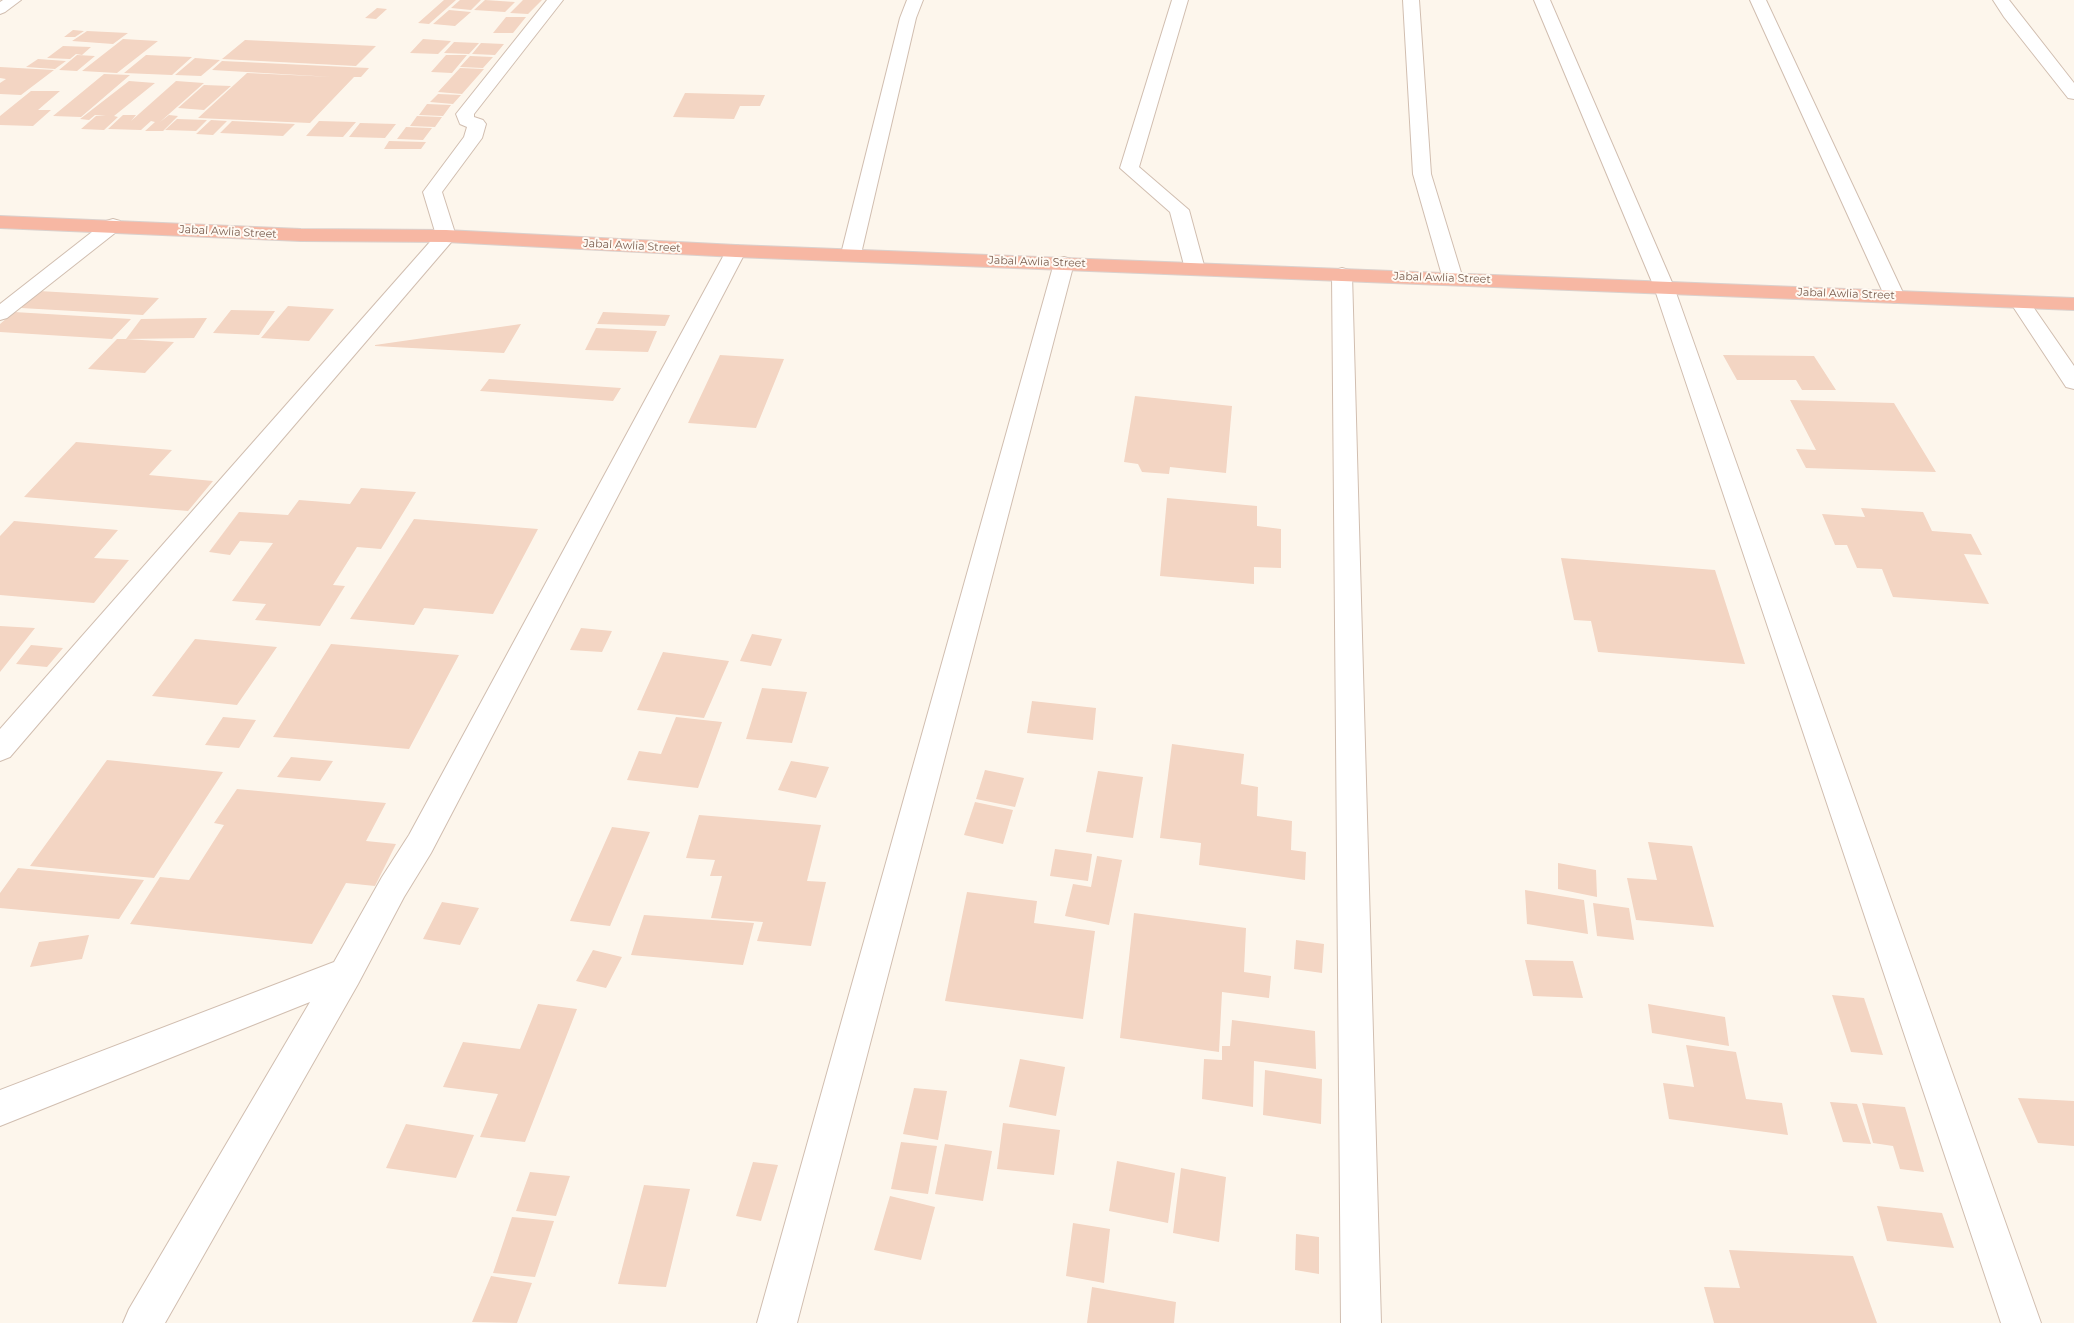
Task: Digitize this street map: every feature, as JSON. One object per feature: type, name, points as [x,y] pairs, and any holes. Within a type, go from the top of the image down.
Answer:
[{"type":"highway","name":"Jabal Awlia Street","points":[[0,222],[113,225],[301,235],[446,236],[736,251],[1664,286],[2074,304]]},
{"type":"street","points":[[0,8],[13,0]]},
{"type":"street","points":[[0,749],[446,236],[432,192],[473,138],[477,124],[466,120],[465,114],[555,0]]},
{"type":"street","points":[[851,254],[908,18],[915,0]]},
{"type":"street","points":[[1180,0],[1129,168],[1179,210],[1195,269]]},
{"type":"street","points":[[1411,0],[1422,174],[1453,279]]},
{"type":"street","points":[[1542,0],[1664,286],[2021,1323]]},
{"type":"street","points":[[1758,0],[1895,297]]},
{"type":"street","points":[[2001,0],[2074,94]]},
{"type":"street","points":[[0,314],[113,225]]},
{"type":"street","points":[[143,1323],[346,973],[393,887],[425,835],[736,251]]},
{"type":"street","points":[[777,1323],[1064,263]]},
{"type":"street","points":[[1342,274],[1361,1323]]},
{"type":"street","points":[[2020,302],[2074,382]]},
{"type":"street","points":[[0,1108],[346,973]]},
{"type":"building","points":[[444,0],[456,0],[429,24],[418,23]]},
{"type":"building","points":[[460,0],[481,0],[471,10],[451,8]]},
{"type":"building","points":[[485,0],[515,2],[505,12],[474,10]]},
{"type":"building","points":[[523,0],[542,0],[528,14],[510,13]]},
{"type":"building","points":[[377,8],[387,9],[376,19],[365,18]]},
{"type":"building","points":[[449,10],[471,12],[455,26],[433,24]]},
{"type":"building","points":[[506,17],[526,17],[513,33],[493,33]]},
{"type":"building","points":[[73,30],[84,31],[75,37],[64,37]]},
{"type":"building","points":[[87,31],[128,33],[113,44],[72,41]]},
{"type":"building","points":[[123,39],[158,41],[117,73],[82,71]]},
{"type":"building","points":[[423,39],[451,41],[438,54],[410,53]]},
{"type":"building","points":[[245,40],[376,46],[356,66],[222,59]]},
{"type":"building","points":[[454,42],[479,43],[469,54],[444,53]]},
{"type":"building","points":[[481,43],[504,44],[495,55],[472,54]]},
{"type":"building","points":[[63,46],[91,47],[82,55],[76,54],[70,59],[47,58]]},
{"type":"building","points":[[77,55],[95,56],[77,71],[59,70]]},
{"type":"building","points":[[146,55],[192,57],[172,75],[124,73]]},
{"type":"building","points":[[446,55],[467,55],[452,73],[431,72]]},
{"type":"building","points":[[470,56],[493,57],[483,68],[460,67]]},
{"type":"building","points":[[195,58],[220,60],[201,76],[175,75]]},
{"type":"building","points":[[38,59],[66,61],[55,69],[26,67]]},
{"type":"building","points":[[222,61],[369,68],[361,77],[354,77],[310,123],[198,118],[247,73],[333,77],[212,70]]},
{"type":"building","points":[[0,67],[54,70],[21,95],[0,94],[0,83],[6,79],[0,78]]},
{"type":"building","points":[[460,68],[484,69],[462,94],[438,92]]},
{"type":"building","points":[[104,74],[130,75],[81,117],[53,116]]},
{"type":"building","points":[[129,81],[155,83],[114,116],[118,117],[104,130],[81,129],[96,116],[106,116],[95,115],[89,120],[80,119]]},
{"type":"building","points":[[176,81],[204,83],[160,122],[169,115],[178,116],[163,131],[145,131],[155,122],[151,121],[141,130],[108,129],[123,115],[136,115],[131,121]]},
{"type":"building","points":[[204,85],[231,86],[204,110],[178,108]]},
{"type":"building","points":[[31,91],[60,91],[38,110],[51,110],[33,126],[0,125],[0,116]]},
{"type":"building","points":[[685,93],[765,95],[760,106],[740,106],[734,119],[673,117]]},
{"type":"building","points":[[438,94],[461,95],[453,104],[430,102]]},
{"type":"building","points":[[427,104],[451,105],[443,116],[419,115]]},
{"type":"building","points":[[417,116],[442,117],[435,127],[410,126]]},
{"type":"building","points":[[177,119],[207,120],[196,131],[165,130]]},
{"type":"building","points":[[211,120],[227,121],[213,135],[196,134]]},
{"type":"building","points":[[232,121],[295,124],[283,136],[220,133]]},
{"type":"building","points":[[319,121],[356,122],[343,137],[306,136]]},
{"type":"building","points":[[360,123],[396,124],[385,138],[349,137]]},
{"type":"building","points":[[406,127],[432,128],[423,140],[397,139]]},
{"type":"building","points":[[389,141],[426,142],[421,149],[384,149]]},
{"type":"building","points":[[39,291],[159,298],[143,315],[21,308]]},
{"type":"building","points":[[288,306],[334,309],[309,341],[261,338]]},
{"type":"building","points":[[231,310],[275,311],[259,335],[213,333]]},
{"type":"building","points":[[14,312],[131,319],[112,339],[0,332],[0,324]]},
{"type":"building","points":[[603,312],[670,315],[665,326],[597,324]]},
{"type":"building","points":[[207,318],[194,338],[126,339],[141,319]]},
{"type":"building","points":[[521,324],[504,353],[375,346],[375,345]]},
{"type":"building","points":[[596,328],[657,331],[648,352],[585,350]]},
{"type":"building","points":[[117,339],[174,342],[145,373],[88,369]]},
{"type":"building","points":[[720,355],[784,359],[756,428],[688,423]]},
{"type":"building","points":[[1723,355],[1814,356],[1836,390],[1802,390],[1796,380],[1737,380]]},
{"type":"building","points":[[489,379],[621,388],[613,401],[480,391]]},
{"type":"building","points":[[1135,396],[1232,406],[1226,473],[1170,467],[1169,474],[1142,472],[1138,464],[1124,462]]},
{"type":"building","points":[[1790,400],[1894,403],[1936,472],[1806,468],[1796,449],[1816,450]]},
{"type":"building","points":[[76,442],[172,450],[149,475],[213,481],[188,511],[24,497]]},
{"type":"building","points":[[361,488],[416,492],[381,549],[357,547],[333,585],[345,586],[320,626],[255,620],[266,604],[232,601],[273,543],[240,541],[230,555],[209,552],[239,512],[288,515],[299,500],[350,504]]},
{"type":"building","points":[[1167,498],[1257,506],[1257,526],[1281,529],[1281,568],[1254,567],[1254,584],[1160,576]]},
{"type":"building","points":[[1861,508],[1923,512],[1932,531],[1971,534],[1982,555],[1964,554],[1989,604],[1893,597],[1882,569],[1857,568],[1847,545],[1835,545],[1822,514],[1865,517]]},
{"type":"building","points":[[414,519],[538,529],[493,614],[424,608],[414,625],[350,619]]},
{"type":"building","points":[[14,521],[118,530],[94,558],[129,560],[94,603],[0,595],[0,536]]},
{"type":"building","points":[[1561,558],[1715,570],[1745,664],[1598,652],[1591,621],[1574,620]]},
{"type":"building","points":[[0,626],[35,628],[0,672]]},
{"type":"building","points":[[581,628],[612,631],[602,652],[570,650]]},
{"type":"building","points":[[752,634],[782,639],[771,666],[740,661]]},
{"type":"building","points":[[195,639],[277,647],[237,705],[152,696]]},
{"type":"building","points":[[331,644],[459,655],[409,749],[273,737]]},
{"type":"building","points":[[31,645],[63,648],[47,667],[16,664]]},
{"type":"building","points":[[663,652],[729,661],[704,718],[637,710]]},
{"type":"building","points":[[762,688],[807,692],[792,743],[746,739]]},
{"type":"building","points":[[1032,701],[1096,708],[1093,740],[1027,733]]},
{"type":"building","points":[[223,717],[256,720],[239,748],[205,745]]},
{"type":"building","points":[[676,717],[722,722],[698,788],[627,780],[639,751],[661,754]]},
{"type":"building","points":[[1172,744],[1244,754],[1241,784],[1258,787],[1257,816],[1292,821],[1291,850],[1306,852],[1305,880],[1199,865],[1201,843],[1160,838]]},
{"type":"building","points":[[291,757],[333,761],[320,781],[277,777]]},
{"type":"building","points":[[107,760],[223,772],[154,878],[30,866]]},
{"type":"building","points":[[791,761],[829,767],[816,798],[778,790]]},
{"type":"building","points":[[985,770],[1024,778],[1015,807],[976,799]]},
{"type":"building","points":[[1098,771],[1143,777],[1133,838],[1086,832]]},
{"type":"building","points":[[237,789],[386,803],[366,841],[396,844],[375,886],[346,883],[312,944],[130,924],[160,877],[189,880],[224,825],[214,823]]},
{"type":"building","points":[[975,802],[1013,810],[1003,844],[964,835]]},
{"type":"building","points":[[699,815],[821,825],[807,881],[826,882],[811,946],[757,941],[763,922],[711,918],[722,876],[710,876],[715,860],[686,858]]},
{"type":"building","points":[[612,827],[650,832],[610,926],[570,921]]},
{"type":"building","points":[[1648,842],[1692,846],[1714,927],[1636,920],[1627,878],[1657,880]]},
{"type":"building","points":[[1055,849],[1092,854],[1088,881],[1050,876]]},
{"type":"building","points":[[1097,856],[1122,860],[1109,925],[1065,916],[1073,884],[1091,887]]},
{"type":"building","points":[[1558,863],[1596,870],[1597,897],[1558,889]]},
{"type":"building","points":[[18,868],[144,880],[119,919],[0,908],[0,893]]},
{"type":"building","points":[[1525,890],[1584,900],[1588,934],[1527,924]]},
{"type":"building","points":[[967,892],[1037,901],[1034,923],[1095,931],[1083,1019],[945,1001]]},
{"type":"building","points":[[442,902],[479,908],[460,945],[423,939]]},
{"type":"building","points":[[1593,903],[1629,908],[1634,940],[1597,936]]},
{"type":"building","points":[[1134,913],[1246,928],[1244,972],[1271,976],[1269,998],[1222,992],[1219,1052],[1120,1038]]},
{"type":"building","points":[[644,915],[754,923],[743,965],[631,955]]},
{"type":"building","points":[[89,935],[82,959],[30,967],[39,942]]},
{"type":"building","points":[[1296,940],[1324,944],[1322,973],[1294,969]]},
{"type":"building","points":[[593,950],[622,957],[606,988],[576,981]]},
{"type":"building","points":[[1525,960],[1573,961],[1583,998],[1533,996]]},
{"type":"building","points":[[1832,995],[1864,998],[1883,1055],[1851,1052]]},
{"type":"building","points":[[538,1004],[577,1009],[525,1142],[480,1137],[498,1094],[443,1087],[463,1042],[520,1049]]},
{"type":"building","points":[[1648,1004],[1725,1017],[1729,1046],[1652,1033]]},
{"type":"building","points":[[1232,1020],[1315,1031],[1316,1069],[1254,1061],[1253,1107],[1202,1099],[1204,1059],[1222,1060],[1222,1046],[1230,1046]]},
{"type":"building","points":[[1686,1045],[1736,1052],[1746,1099],[1782,1103],[1788,1135],[1669,1119],[1663,1083],[1694,1087]]},
{"type":"building","points":[[1020,1059],[1065,1067],[1056,1116],[1009,1107]]},
{"type":"building","points":[[1265,1070],[1322,1079],[1321,1124],[1263,1115]]},
{"type":"building","points":[[914,1088],[947,1091],[938,1140],[903,1134]]},
{"type":"building","points":[[2018,1098],[2074,1101],[2074,1146],[2038,1143]]},
{"type":"building","points":[[1830,1102],[1857,1104],[1871,1144],[1843,1142]]},
{"type":"building","points":[[1862,1103],[1905,1107],[1924,1172],[1900,1169],[1893,1146],[1873,1143]]},
{"type":"building","points":[[1003,1123],[1060,1130],[1054,1175],[997,1169]]},
{"type":"building","points":[[406,1124],[474,1135],[456,1178],[386,1168]]},
{"type":"building","points":[[901,1142],[937,1146],[928,1194],[891,1189]]},
{"type":"building","points":[[945,1144],[992,1151],[983,1201],[935,1194]]},
{"type":"building","points":[[1117,1161],[1175,1173],[1168,1223],[1109,1211]]},
{"type":"building","points":[[753,1162],[778,1165],[761,1221],[736,1216]]},
{"type":"building","points":[[1181,1168],[1226,1177],[1219,1242],[1173,1233]]},
{"type":"building","points":[[530,1172],[570,1176],[556,1216],[516,1211]]},
{"type":"building","points":[[644,1185],[690,1189],[666,1287],[618,1284]]},
{"type":"building","points":[[890,1196],[935,1207],[921,1260],[874,1250]]},
{"type":"building","points":[[1877,1206],[1942,1213],[1954,1248],[1887,1241]]},
{"type":"building","points":[[512,1217],[554,1221],[535,1277],[493,1273]]},
{"type":"building","points":[[1073,1223],[1110,1229],[1104,1283],[1066,1276]]},
{"type":"building","points":[[1296,1234],[1319,1237],[1319,1274],[1295,1270]]},
{"type":"building","points":[[1729,1250],[1853,1256],[1877,1323],[1714,1323],[1704,1287],[1740,1288]]},
{"type":"building","points":[[491,1276],[532,1283],[517,1323],[472,1322]]},
{"type":"building","points":[[1092,1287],[1176,1302],[1174,1323],[1087,1323]]}]
